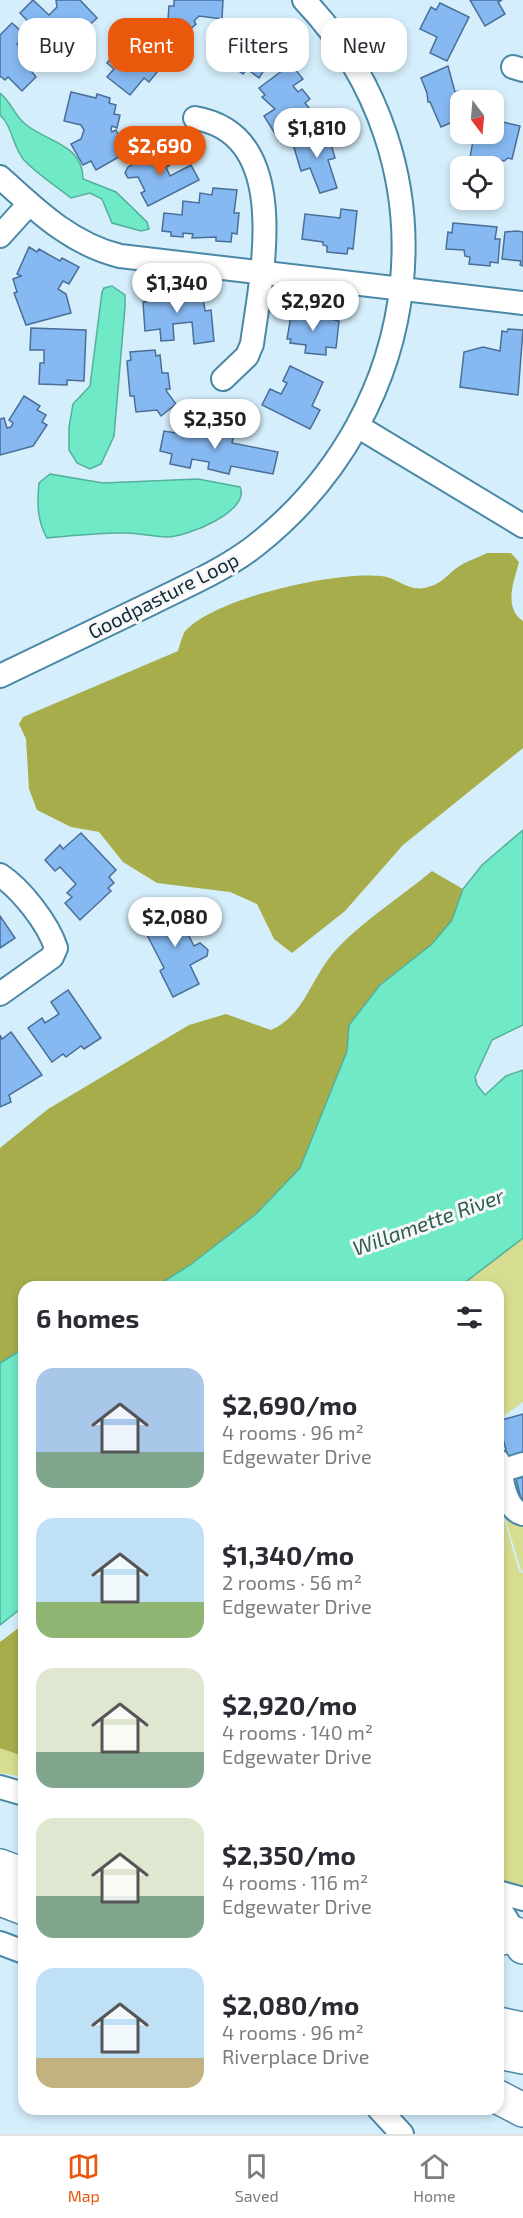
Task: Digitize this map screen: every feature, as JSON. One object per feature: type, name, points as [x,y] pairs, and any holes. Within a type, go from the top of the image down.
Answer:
[{"type":"highway","points":[[0,1866],[18,1873]]},
{"type":"highway","points":[[0,1899],[18,1906]]},
{"type":"highway","points":[[504,2025],[523,2029]]},
{"type":"highway","points":[[504,2053],[523,2057]]},
{"type":"highway","points":[[504,2095],[523,2096]]},
{"type":"highway","points":[[504,2099],[523,2110]]},
{"type":"street","name":"Goodpasture Loop","points":[[0,676],[194,582],[254,547],[314,491],[359,427],[388,360],[402,291],[403,250],[399,199],[381,127],[365,90],[345,54],[303,0]]},
{"type":"street","points":[[195,118],[214,122],[229,131],[245,152],[255,169],[262,190],[266,221],[250,349],[224,379]]},
{"type":"street","points":[[0,177],[60,229],[105,252],[142,261],[523,303]]},
{"type":"street","points":[[0,236],[29,204]]},
{"type":"street","points":[[359,427],[523,526]]},
{"type":"street","points":[[0,875],[14,885],[27,899],[56,948],[52,957],[0,994]]},
{"type":"street","points":[[504,1466],[523,1464]]},
{"type":"street","points":[[504,1484],[509,1502],[516,1511],[523,1514]]},
{"type":"street","points":[[0,1787],[18,1792]]},
{"type":"street","points":[[504,1894],[523,1899]]},
{"type":"street","points":[[504,1917],[515,1938]]},
{"type":"street","points":[[0,1943],[18,1950]]},
{"type":"street","points":[[385,2115],[402,2134]]},
{"type":"shaded area","points":[[487,553],[511,553],[519,562],[512,602],[517,616],[523,621],[523,748],[403,845],[345,911],[292,953],[274,939],[257,904],[230,892],[157,883],[123,862],[99,832],[71,827],[37,810],[29,789],[26,739],[19,724],[23,717],[178,651],[186,630],[202,618],[250,597],[308,582],[361,576],[381,576],[412,588],[424,588],[439,582],[461,565]]},
{"type":"shaded area","points":[[432,871],[463,889],[452,920],[432,945],[405,965],[349,1025],[347,1051],[300,1168],[256,1214],[190,1265],[165,1281],[18,1281],[18,1352],[0,1363],[0,1148],[48,1109],[189,1025],[226,1014],[271,1030],[281,1024],[304,1000],[327,961],[362,925]]},
{"type":"shaded area","points":[[523,1238],[523,1402],[504,1416],[504,1281],[467,1281]]},
{"type":"shaded area","points":[[504,1512],[523,1523],[523,1571]]},
{"type":"shaded area","points":[[504,1519],[519,1571],[523,1573],[523,1890],[510,1887],[504,1882]]},
{"type":"shaded area","points":[[18,1628],[18,1776],[0,1773],[0,1642]]},
{"type":"shaded area","points":[[18,1628],[18,1754],[0,1748],[0,1642]]},
{"type":"water","points":[[0,93],[24,123],[70,150],[77,158],[83,179],[116,192],[147,222],[149,229],[141,231],[112,223],[102,199],[90,193],[71,198],[29,165],[20,155],[8,125],[0,115]]},
{"type":"water","points":[[112,286],[125,295],[114,436],[101,464],[90,469],[77,463],[69,450],[69,427],[73,404],[90,386],[102,292],[104,288]]},
{"type":"water","points":[[50,474],[103,483],[198,479],[240,487],[241,496],[236,505],[215,521],[202,528],[176,536],[116,533],[47,538],[38,511],[38,497],[39,483]]},
{"type":"water","name":"Willamette River","points":[[523,830],[523,1025],[492,1040],[475,1077],[477,1085],[485,1095],[506,1076],[523,1070],[523,1238],[467,1281],[165,1281],[190,1265],[256,1214],[300,1168],[347,1051],[349,1025],[380,985],[432,944],[452,920],[463,889],[482,865]]},
{"type":"water","points":[[18,1352],[18,1611],[0,1625],[0,1363]]},
{"type":"building","points":[[33,0],[49,15],[57,7],[56,0],[80,0],[97,18],[25,18],[20,13]]},
{"type":"building","points":[[174,0],[223,0],[222,18],[199,16],[194,21],[194,18],[168,18],[169,6],[174,6]]},
{"type":"building","points":[[470,0],[502,0],[498,2],[505,14],[485,26]]},
{"type":"building","points":[[440,3],[469,17],[447,61],[430,53],[437,37],[420,29],[431,7],[436,10]]},
{"type":"building","points":[[12,23],[18,28],[18,72],[32,72],[36,77],[22,91],[8,77],[5,80],[0,76],[0,35]]},
{"type":"building","points":[[448,66],[454,90],[450,90],[450,123],[441,127],[428,102],[421,78]]},
{"type":"building","points":[[111,72],[157,72],[149,82],[144,78],[130,95],[107,77]]},
{"type":"building","points":[[251,72],[263,72],[259,78]]},
{"type":"building","points":[[280,72],[297,72],[303,79],[293,86],[298,92],[302,89],[310,99],[305,103],[314,114],[279,140],[264,116],[275,109],[262,97],[265,95],[259,88]]},
{"type":"building","points":[[71,92],[96,98],[97,94],[110,98],[109,103],[116,105],[114,114],[120,115],[117,128],[112,126],[112,132],[116,130],[120,138],[125,135],[133,149],[96,170],[91,161],[83,165],[71,144],[81,139],[84,130],[81,125],[64,121]]},
{"type":"building","points":[[504,122],[520,126],[512,159],[508,158],[504,161],[504,156],[470,156],[472,144],[504,144]]},
{"type":"building","points":[[327,130],[335,158],[328,160],[337,188],[320,193],[310,168],[301,171],[292,141]]},
{"type":"building","points":[[161,149],[170,165],[166,167],[170,176],[191,165],[199,180],[148,206],[141,193],[145,191],[138,177],[128,178],[125,173],[128,167]]},
{"type":"building","points":[[213,188],[237,190],[234,213],[239,213],[237,234],[232,233],[231,242],[216,241],[216,237],[192,238],[193,234],[183,233],[183,237],[171,236],[171,232],[162,231],[164,213],[182,215],[183,201],[199,203],[200,193],[212,195]]},
{"type":"building","points":[[341,209],[357,211],[353,249],[348,248],[347,254],[327,252],[327,246],[323,245],[323,242],[302,239],[305,214],[340,218]]},
{"type":"building","points":[[453,223],[497,227],[495,239],[500,239],[498,263],[490,262],[490,266],[469,264],[470,257],[465,256],[464,250],[446,249],[448,232],[452,233]]},
{"type":"building","points":[[505,232],[523,232],[523,266],[520,265],[521,261],[502,259]]},
{"type":"building","points":[[29,247],[37,252],[39,249],[60,261],[62,258],[79,267],[69,284],[63,281],[58,289],[66,294],[71,313],[26,325],[14,293],[17,292],[13,279],[21,276],[17,274]]},
{"type":"building","points":[[176,288],[177,291],[185,290],[186,295],[195,294],[195,298],[203,297],[205,311],[211,310],[214,341],[194,344],[192,322],[173,324],[174,340],[161,341],[160,329],[145,331],[143,302],[146,302],[145,291]]},
{"type":"building","points":[[292,310],[315,312],[315,315],[339,321],[336,348],[326,347],[326,355],[305,353],[306,345],[290,343],[291,339],[287,339]]},
{"type":"building","points":[[31,328],[86,330],[84,381],[67,380],[67,385],[39,384],[40,363],[44,363],[44,350],[30,350]]},
{"type":"building","points":[[508,329],[523,330],[518,395],[460,387],[464,352],[483,347],[500,351],[502,331],[507,332]]},
{"type":"building","points":[[155,350],[156,356],[160,355],[162,373],[168,373],[170,389],[166,389],[167,392],[176,404],[161,416],[157,410],[136,412],[134,396],[130,396],[127,361],[131,360],[130,352]]},
{"type":"building","points":[[290,366],[323,382],[312,406],[320,410],[310,429],[262,405],[270,389],[281,394],[287,383],[283,381]]},
{"type":"building","points":[[24,396],[40,406],[37,410],[46,415],[42,422],[47,425],[33,446],[0,455],[0,419],[4,418],[7,428],[11,427],[13,423],[9,420]]},
{"type":"building","points":[[178,421],[200,425],[198,434],[201,428],[211,430],[209,437],[214,438],[216,428],[235,432],[232,443],[278,452],[273,474],[231,466],[229,474],[208,469],[209,462],[192,459],[190,468],[170,464],[172,454],[160,451],[164,431],[176,433]]},
{"type":"building","points":[[81,833],[116,870],[109,877],[114,883],[108,888],[111,891],[80,920],[65,903],[72,897],[67,893],[76,884],[60,867],[55,871],[45,860],[60,845],[63,849]]},
{"type":"building","points":[[179,904],[185,905],[189,911],[187,918],[181,920],[194,946],[200,943],[208,950],[207,956],[190,965],[199,984],[173,997],[160,971],[164,968],[142,925],[153,920],[149,913],[162,907],[164,911]]},
{"type":"building","points":[[0,916],[15,938],[0,948]]},
{"type":"building","points":[[68,990],[101,1038],[84,1049],[81,1046],[66,1057],[63,1054],[52,1062],[28,1028],[42,1018],[45,1023],[59,1014],[51,1002]]},
{"type":"building","points":[[11,1032],[42,1075],[9,1095],[11,1102],[0,1107],[0,1035],[2,1039]]},
{"type":"building","points":[[523,1414],[523,1459],[521,1453],[508,1457],[504,1443],[504,1419]]},
{"type":"building","points":[[523,1477],[523,1503],[522,1503],[516,1479]]}]
